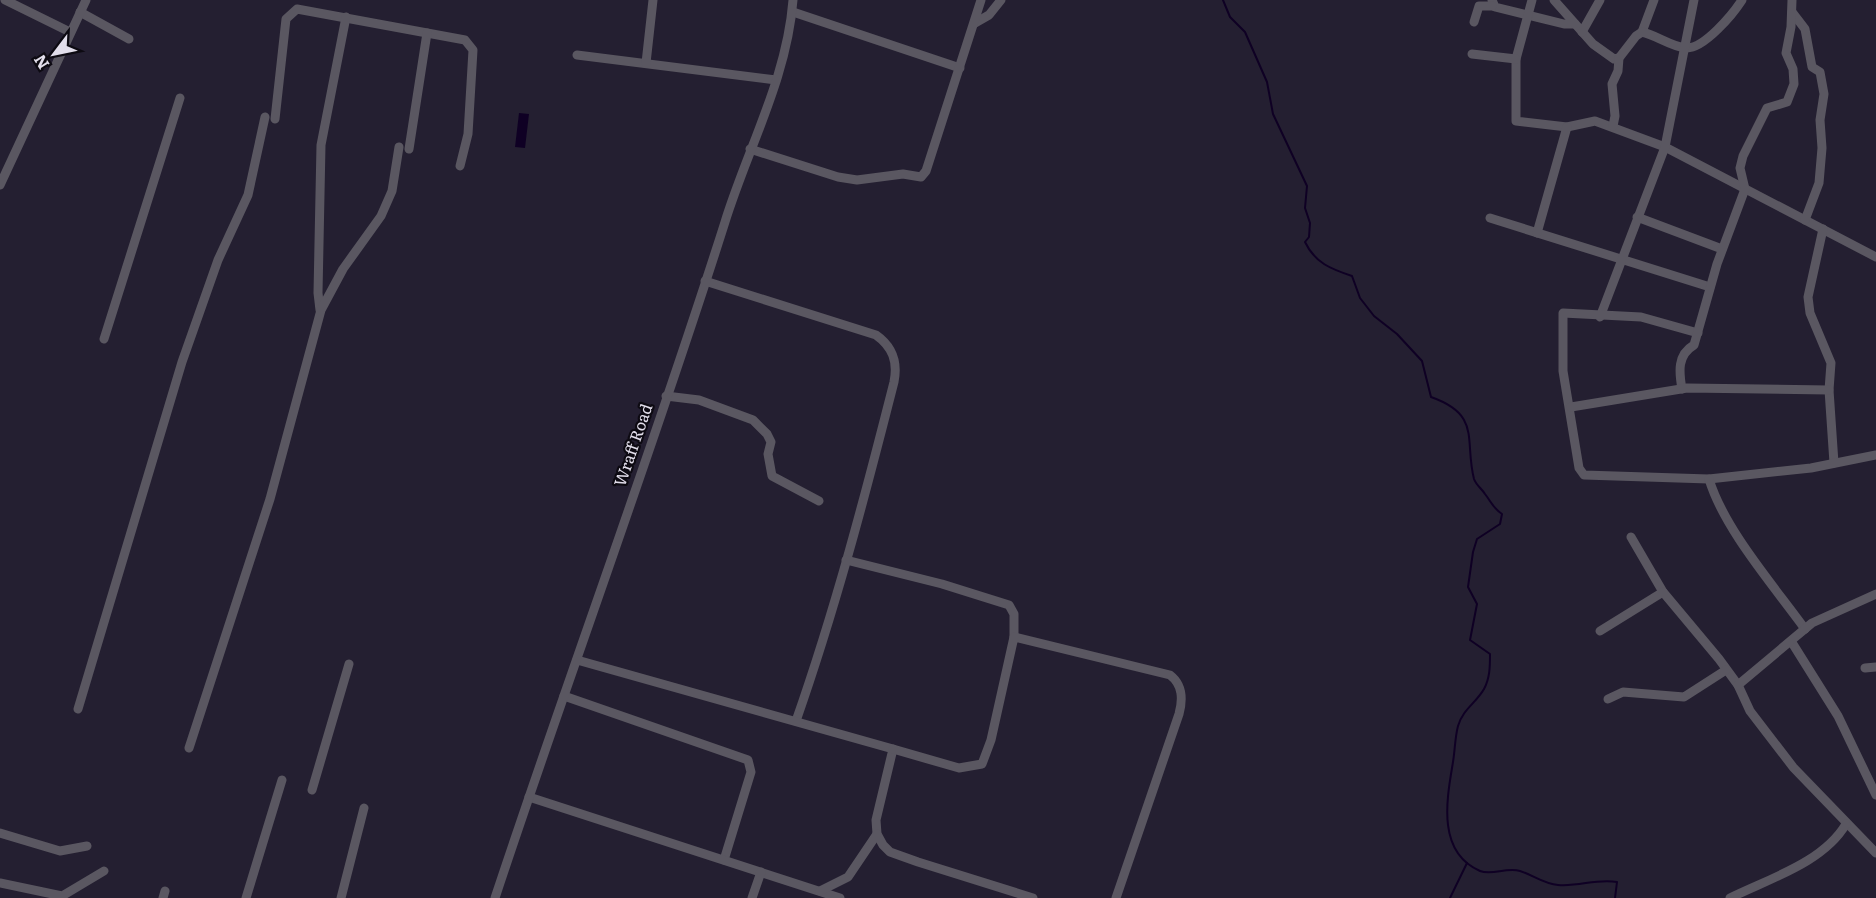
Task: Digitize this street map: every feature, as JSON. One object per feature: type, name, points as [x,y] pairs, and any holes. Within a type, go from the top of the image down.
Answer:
[{"type":"street","points":[[5,0],[70,32]]},
{"type":"street","points":[[0,185],[86,0]]},
{"type":"street","points":[[646,63],[653,0]]},
{"type":"street","name":"Wraff Road","points":[[495,898],[705,280],[789,42],[794,0]]},
{"type":"street","points":[[750,149],[838,177],[857,180],[903,174],[921,177],[926,171],[981,0]]},
{"type":"street","points":[[975,23],[989,15],[1001,0]]},
{"type":"street","points":[[1532,0],[1516,59],[1515,119],[1567,127],[1590,121],[1613,126],[1665,147],[1876,257]]},
{"type":"street","points":[[1554,0],[1603,52],[1614,59],[1619,58]]},
{"type":"street","points":[[1579,28],[1600,0]]},
{"type":"street","points":[[1613,126],[1615,116],[1612,84],[1618,71],[1619,58],[1636,36],[1642,32],[1654,0]]},
{"type":"street","points":[[1600,317],[1665,147],[1694,0]]},
{"type":"street","points":[[1642,32],[1686,48],[1697,46],[1709,38],[1742,0]]},
{"type":"street","points":[[1474,22],[1479,6],[1492,3],[1579,28]]},
{"type":"street","points":[[1682,388],[1681,358],[1686,350],[1694,345],[1722,249],[1745,189],[1740,168],[1743,156],[1767,108],[1787,102],[1794,84],[1793,69],[1786,54],[1791,27],[1791,5]]},
{"type":"street","points":[[1791,5],[1805,29],[1812,68],[1820,72],[1824,94],[1819,183],[1805,219]]},
{"type":"street","points":[[78,709],[182,362],[218,260],[248,195],[270,118],[286,19],[290,13],[297,9],[465,40],[474,50],[468,134],[460,166]]},
{"type":"street","points":[[80,12],[129,39]]},
{"type":"street","points":[[793,12],[960,68]]},
{"type":"street","points":[[320,312],[318,293],[321,145],[346,17]]},
{"type":"street","points":[[409,149],[427,33]]},
{"type":"street","points":[[1472,54],[1516,59]]},
{"type":"street","points":[[577,55],[776,80]]},
{"type":"street","points":[[104,339],[180,98]]},
{"type":"street","points":[[1537,233],[1567,127]]},
{"type":"street","points":[[189,748],[270,499],[320,312],[343,269],[364,243],[381,216],[392,191],[399,147]]},
{"type":"street","points":[[1637,216],[1722,249]]},
{"type":"street","points":[[1490,218],[1710,287]]},
{"type":"street","points":[[1823,229],[1808,297],[1810,314],[1831,363],[1829,390],[1834,464]]},
{"type":"street","points":[[705,280],[805,310],[876,335],[886,341],[892,351],[896,366],[894,382],[846,560],[821,648],[796,720]]},
{"type":"street","points":[[1698,333],[1641,317],[1600,317],[1563,313],[1563,371],[1571,407],[1579,468],[1584,475],[1709,479],[1834,464],[1876,455]]},
{"type":"street","points":[[1571,407],[1682,388],[1829,390]]},
{"type":"street","points":[[666,396],[699,400],[753,420],[767,434],[771,442],[768,454],[772,476],[819,501]]},
{"type":"street","points":[[1709,479],[1718,503],[1731,524],[1805,629]]},
{"type":"street","points":[[1631,537],[1663,592],[1686,617],[1738,685],[1750,711],[1793,767],[1876,853]]},
{"type":"street","points":[[577,660],[796,720],[959,768],[982,764],[991,740],[1008,655],[1014,637],[1014,614],[1009,606],[942,584],[846,560]]},
{"type":"street","points":[[1600,631],[1663,592]]},
{"type":"street","points":[[1738,685],[1805,629],[1842,608],[1876,594]]},
{"type":"street","points":[[1014,637],[1158,672],[1176,680],[1180,688],[1181,706],[1177,725],[1116,898]]},
{"type":"street","points":[[1791,641],[1838,716],[1876,795]]},
{"type":"street","points":[[312,790],[349,664]]},
{"type":"street","points":[[1865,668],[1876,667]]},
{"type":"street","points":[[1608,699],[1623,693],[1690,695],[1726,670]]},
{"type":"street","points":[[564,696],[748,760],[751,772],[724,860]]},
{"type":"street","points":[[893,749],[876,820],[877,834],[885,847],[890,852],[918,862],[1033,898]]},
{"type":"street","points":[[246,898],[282,780]]},
{"type":"street","points":[[529,797],[840,898]]},
{"type":"street","points":[[341,898],[364,808]]},
{"type":"street","points":[[1730,898],[1804,861],[1834,839],[1846,824]]},
{"type":"street","points":[[0,833],[60,851],[87,846]]},
{"type":"street","points":[[820,891],[848,877],[877,834]]},
{"type":"street","points":[[868,848],[885,847]]},
{"type":"street","points":[[0,884],[62,896],[104,871]]},
{"type":"street","points":[[752,898],[761,872]]},
{"type":"shaded area","points":[[519,113],[529,114],[525,148],[515,147]]},
{"type":"waterway","points":[[1223,0],[1230,17],[1245,32],[1267,82],[1273,114],[1307,186],[1305,208],[1310,223],[1309,237],[1305,242],[1324,264],[1352,276],[1360,298],[1374,316],[1397,334],[1422,361],[1431,397],[1447,404],[1458,412],[1464,421],[1468,430],[1474,479],[1502,514],[1500,524],[1477,539],[1468,587],[1477,604],[1470,640],[1490,654],[1490,667],[1484,689],[1463,715],[1457,730],[1447,807],[1451,838],[1456,851],[1466,862],[1480,871],[1489,873],[1515,870],[1558,885],[1617,882],[1615,898]]},
{"type":"waterway","points":[[1450,898],[1467,863]]}]
